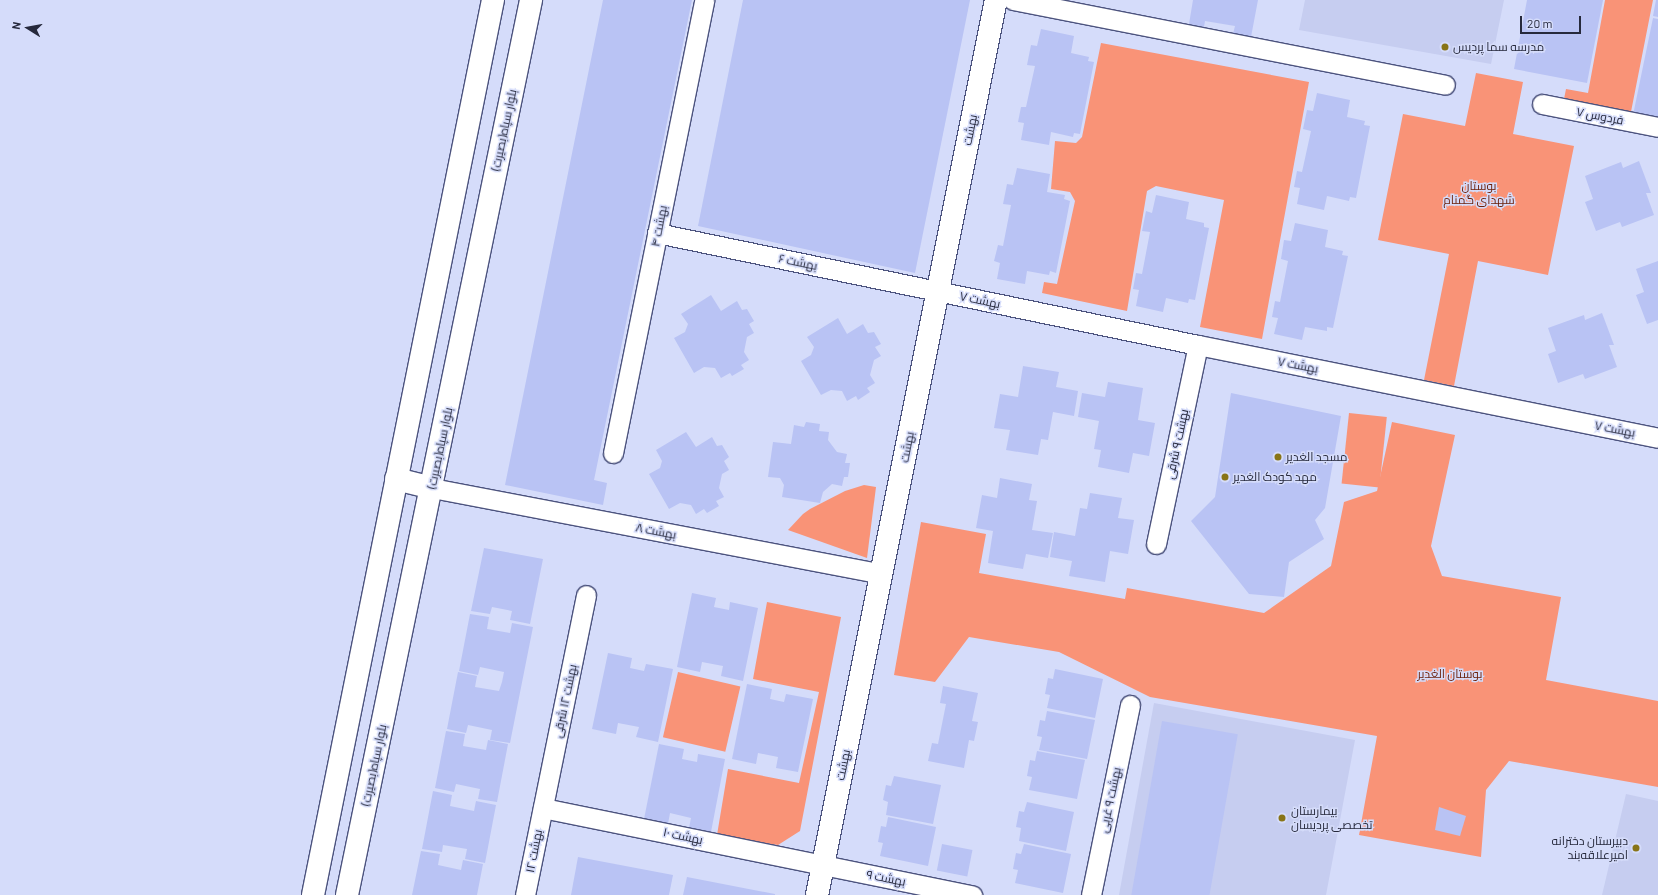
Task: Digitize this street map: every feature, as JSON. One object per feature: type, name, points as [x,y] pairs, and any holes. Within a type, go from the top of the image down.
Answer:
[{"type":"main road","points":[[313,895],[493,0]]},
{"type":"main road","name":"بلوار سپاه(بصیرت)","points":[[347,895],[432,488],[531,0]]},
{"type":"main road","name":"بهشت","points":[[817,895],[996,0]]},
{"type":"main road","points":[[396,479],[432,488]]},
{"type":"street","name":"بهشت ۴","points":[[613,453],[704,0]]},
{"type":"street","points":[[1013,0],[1445,85]]},
{"type":"street","name":"فردوس ۷","points":[[1542,104],[1658,127]]},
{"type":"street","name":"بهشت ۶","points":[[657,233],[938,291]]},
{"type":"street","name":"بهشت ۷","points":[[938,291],[1658,438]]},
{"type":"street","name":"بهشت ۹ شرقی","points":[[1156,544],[1198,345]]},
{"type":"street","name":"بهشت ۸","points":[[432,488],[881,574]]},
{"type":"street","name":"بهشت ۱۲ شرقی","points":[[543,808],[586,595]]},
{"type":"street","name":"بهشت ۹ غربی","points":[[1091,895],[1130,705]]},
{"type":"street","name":"بهشت ۱۰","points":[[543,808],[823,865]]},
{"type":"street","name":"بهشت ۱۲","points":[[525,895],[543,808]]},
{"type":"street","name":"بهشت ۹","points":[[823,865],[972,895]]},
{"type":"shaded area","name":"مدرسه سما پردیس","points":[[1305,0],[1504,0],[1491,64],[1299,30]]},
{"type":"shaded area","name":"بیمارستان تخصصی پردیسان","points":[[1154,703],[1355,740],[1326,895],[1119,895]]},
{"type":"shaded area","name":"دبیرستان دخترانه امیرعلاقه‌بند","points":[[1626,794],[1658,801],[1658,895],[1602,895]]},
{"type":"green space","points":[[1605,0],[1653,0],[1629,122],[1562,109],[1566,89],[1588,93]]},
{"type":"green space","points":[[1101,43],[1309,82],[1262,339],[1200,327],[1224,200],[1156,186],[1147,191],[1127,311],[1042,293],[1044,282],[1057,284],[1075,201],[1070,192],[1051,189],[1055,141],[1076,143],[1082,137]]},
{"type":"green space","name":"بوستان شهدای گمنام","points":[[1476,73],[1523,82],[1513,134],[1574,146],[1548,275],[1478,261],[1454,386],[1424,380],[1449,254],[1378,240],[1403,114],[1465,126]]},
{"type":"green space","points":[[1349,413],[1387,417],[1379,488],[1342,484]]},
{"type":"green space","name":"بوستان الغدیر","points":[[1392,422],[1455,435],[1431,546],[1442,576],[1561,597],[1546,680],[1658,701],[1658,787],[1509,761],[1486,790],[1481,857],[1359,835],[1377,736],[1150,697],[1059,652],[969,637],[935,682],[894,675],[921,522],[986,534],[979,573],[1125,599],[1127,588],[1264,613],[1331,566],[1344,502],[1377,491]]},
{"type":"green space","points":[[864,485],[876,487],[867,558],[788,530],[803,514],[810,509],[845,491]]},
{"type":"green space","points":[[767,602],[841,617],[800,831],[778,845],[717,835],[728,769],[799,783],[819,692],[753,679]]},
{"type":"green space","points":[[678,672],[740,686],[725,752],[663,737]]},
{"type":"building","points":[[603,0],[692,0],[594,480],[607,483],[603,505],[505,485]]},
{"type":"building","points":[[743,0],[970,0],[915,273],[698,226]]},
{"type":"building","points":[[1193,0],[1258,0],[1251,37],[1233,34],[1235,26],[1205,21],[1204,27],[1189,24]]},
{"type":"building","points":[[1527,0],[1603,0],[1587,83],[1514,69]]},
{"type":"building","points":[[1656,0],[1658,0],[1658,17],[1653,16]]},
{"type":"building","points":[[1653,18],[1658,19],[1658,125],[1632,120]]},
{"type":"building","points":[[1041,29],[1074,36],[1071,53],[1089,57],[1088,61],[1094,62],[1080,134],[1074,133],[1073,137],[1051,132],[1049,145],[1021,140],[1024,123],[1018,122],[1021,107],[1026,107],[1035,66],[1027,65],[1031,45],[1037,46]]},
{"type":"building","points":[[1317,93],[1350,100],[1347,117],[1365,121],[1364,125],[1370,126],[1356,198],[1350,197],[1349,201],[1327,196],[1324,210],[1297,204],[1300,188],[1294,187],[1297,171],[1302,172],[1311,131],[1303,129],[1307,110],[1313,111]]},
{"type":"building","points":[[1639,161],[1651,193],[1646,193],[1654,215],[1622,227],[1620,222],[1596,231],[1585,202],[1593,199],[1585,176],[1621,162],[1623,168]]},
{"type":"building","points":[[1017,168],[1050,174],[1047,192],[1065,195],[1064,199],[1070,201],[1056,273],[1050,271],[1049,275],[1027,271],[1025,284],[997,279],[1000,263],[994,261],[998,245],[1003,246],[1011,205],[1003,204],[1007,184],[1013,185]]},
{"type":"building","points":[[1156,195],[1189,202],[1186,219],[1204,223],[1204,227],[1209,228],[1195,300],[1189,299],[1188,303],[1166,298],[1163,312],[1136,306],[1139,290],[1133,289],[1136,273],[1142,274],[1150,232],[1142,231],[1146,211],[1152,213]]},
{"type":"building","points":[[1295,223],[1328,230],[1325,247],[1343,251],[1342,255],[1348,256],[1333,328],[1327,327],[1327,331],[1305,327],[1302,340],[1274,334],[1278,318],[1272,317],[1275,301],[1280,302],[1288,261],[1281,259],[1284,240],[1291,241]]},
{"type":"building","points":[[1658,261],[1658,320],[1647,324],[1636,295],[1644,292],[1636,269]]},
{"type":"building","points":[[711,295],[721,311],[737,301],[742,310],[747,309],[754,321],[749,324],[754,333],[747,337],[744,352],[749,360],[741,365],[744,369],[732,376],[730,373],[721,378],[715,368],[704,367],[694,373],[674,338],[685,332],[688,324],[681,314]]},
{"type":"building","points":[[1602,313],[1614,345],[1609,345],[1617,367],[1585,379],[1583,374],[1558,383],[1548,354],[1556,351],[1548,328],[1584,315],[1585,320]]},
{"type":"building","points":[[838,318],[847,334],[863,324],[868,333],[874,332],[881,344],[875,347],[881,356],[874,360],[870,375],[875,383],[867,388],[870,392],[858,400],[856,396],[847,401],[842,391],[831,390],[821,395],[801,361],[811,355],[814,347],[807,337]]},
{"type":"building","points":[[1023,366],[1059,372],[1056,387],[1078,391],[1074,416],[1053,412],[1048,440],[1041,439],[1038,455],[1006,450],[1010,430],[994,428],[1000,394],[1018,397]]},
{"type":"building","points":[[1108,382],[1143,388],[1138,420],[1155,423],[1149,456],[1133,453],[1129,473],[1098,467],[1101,450],[1094,449],[1099,421],[1078,417],[1082,393],[1105,397]]},
{"type":"building","name":"مسجد الغدیر","points":[[1231,393],[1341,416],[1325,508],[1315,520],[1324,539],[1289,562],[1284,597],[1249,594],[1191,521],[1215,497]]},
{"type":"building","points":[[806,422],[820,424],[819,431],[829,432],[828,440],[837,452],[847,454],[845,463],[850,463],[848,477],[844,477],[842,486],[832,484],[823,492],[820,503],[782,497],[784,485],[780,478],[768,477],[773,442],[791,444],[794,425],[804,427]]},
{"type":"building","points":[[686,432],[696,447],[712,437],[717,446],[722,445],[729,457],[724,461],[729,470],[722,474],[719,488],[724,497],[716,501],[719,506],[707,513],[704,509],[696,514],[691,505],[680,503],[669,509],[649,474],[660,468],[662,461],[656,450]]},
{"type":"building","points":[[1000,478],[1032,484],[1029,500],[1037,501],[1032,530],[1053,533],[1048,558],[1026,554],[1023,569],[988,563],[993,531],[976,528],[982,495],[997,498]]},
{"type":"building","points":[[1090,493],[1122,498],[1118,518],[1134,520],[1128,554],[1110,551],[1105,582],[1069,576],[1072,561],[1050,557],[1054,532],[1075,536],[1080,508],[1087,509]]},
{"type":"building","points":[[484,548],[543,559],[530,624],[510,620],[512,611],[492,607],[490,614],[471,611]]},
{"type":"building","points":[[692,593],[716,598],[714,607],[729,610],[730,602],[758,608],[743,681],[721,676],[723,666],[702,662],[700,672],[677,667]]},
{"type":"building","points":[[470,614],[489,617],[487,629],[510,633],[512,623],[533,627],[510,743],[490,740],[492,730],[468,725],[466,733],[447,729],[458,672],[477,676],[475,687],[499,691],[504,672],[480,667],[478,675],[459,671]]},
{"type":"building","points":[[608,653],[632,658],[630,668],[644,671],[646,664],[673,669],[658,742],[636,737],[639,727],[618,723],[616,734],[592,729]]},
{"type":"building","points":[[1055,669],[1103,679],[1095,718],[1047,708],[1050,695],[1045,694],[1048,678],[1053,679]]},
{"type":"building","points":[[747,684],[772,689],[770,699],[784,702],[786,694],[813,699],[798,772],[776,768],[778,757],[758,753],[756,764],[732,759]]},
{"type":"building","points":[[943,686],[978,693],[972,721],[978,722],[974,741],[969,740],[964,768],[928,761],[932,743],[938,744],[946,704],[940,703]]},
{"type":"building","points":[[1047,711],[1095,720],[1087,759],[1039,750],[1042,737],[1037,736],[1040,720],[1045,721]]},
{"type":"building","points":[[1162,721],[1238,734],[1210,895],[1131,895]]},
{"type":"building","points":[[446,731],[465,734],[463,746],[486,750],[488,740],[508,744],[497,802],[478,799],[480,789],[456,784],[454,792],[435,788]]},
{"type":"building","points":[[659,744],[684,749],[682,759],[697,762],[698,754],[725,759],[711,832],[689,828],[691,818],[670,813],[668,824],[644,819]]},
{"type":"building","points":[[1037,751],[1085,760],[1077,799],[1029,790],[1032,777],[1027,776],[1030,760],[1035,761]]},
{"type":"building","points":[[894,776],[941,785],[933,824],[886,815],[888,802],[883,800],[886,785],[891,786]]},
{"type":"building","points":[[433,791],[452,795],[450,806],[474,811],[476,801],[496,805],[485,863],[465,859],[467,849],[443,845],[442,852],[422,849]]},
{"type":"building","points":[[1027,802],[1074,812],[1066,851],[1019,841],[1021,828],[1016,827],[1019,811],[1024,812]]},
{"type":"building","points":[[1439,807],[1466,816],[1460,836],[1435,830]]},
{"type":"building","points":[[888,817],[936,827],[928,866],[880,856],[883,843],[878,842],[881,826],[886,827]]},
{"type":"building","points":[[942,844],[972,850],[967,876],[937,871]]},
{"type":"building","points":[[1024,844],[1071,854],[1063,893],[1015,883],[1018,870],[1013,869],[1016,853],[1021,854]]},
{"type":"building","points":[[421,851],[440,854],[438,865],[461,870],[463,860],[483,864],[477,895],[412,895]]},
{"type":"building","points":[[578,857],[673,875],[669,895],[571,895]]},
{"type":"building","points":[[687,877],[775,894],[775,895],[683,895]]},
{"type":"place","name":"مدرسه سما پردیس","points":[[1445,47]]},
{"type":"place","name":"مسجد الغدیر","points":[[1278,457]]},
{"type":"place","name":"مهد کودک الغدیر","points":[[1225,477]]},
{"type":"place","name":"بیمارستان تخصصی پردیسان","points":[[1282,818]]},
{"type":"place","name":"دبیرستان دخترانه امیرعلاقه‌بند","points":[[1636,848]]}]
